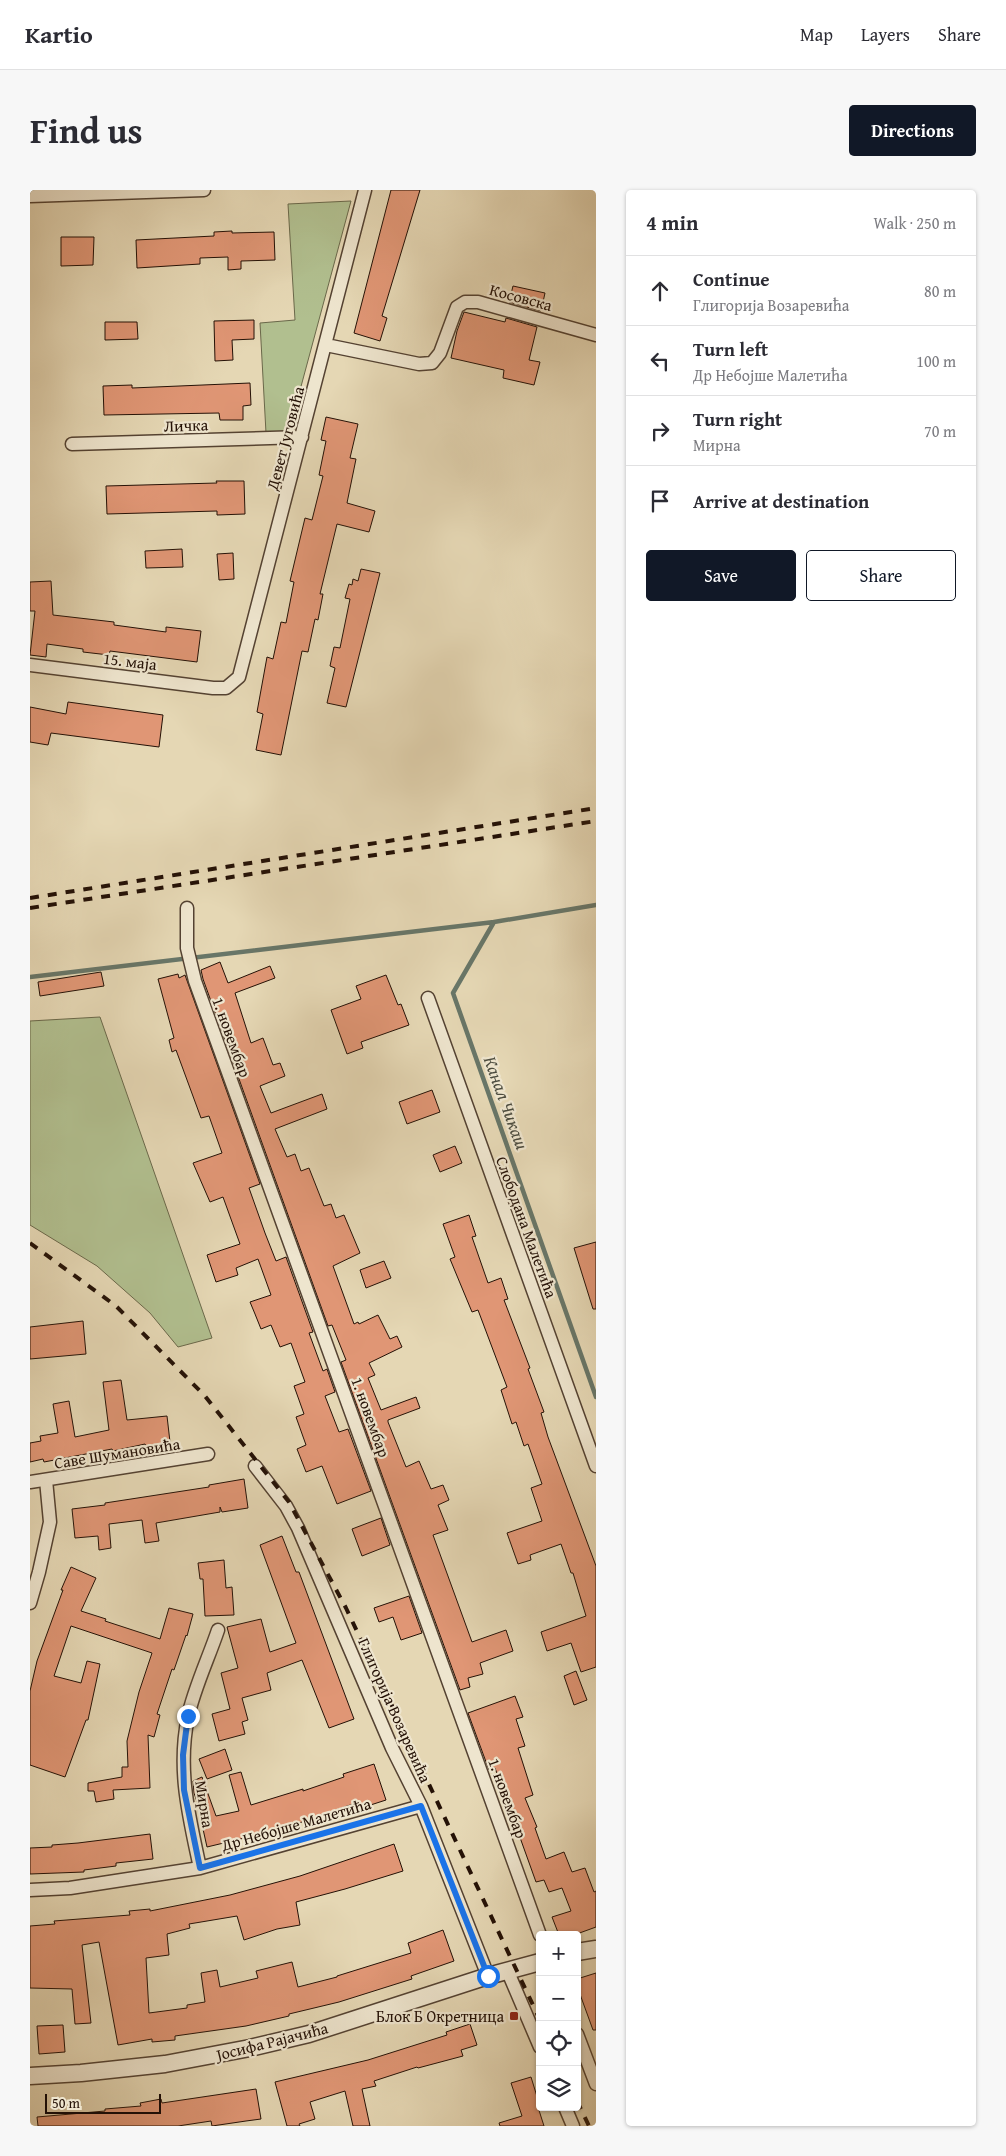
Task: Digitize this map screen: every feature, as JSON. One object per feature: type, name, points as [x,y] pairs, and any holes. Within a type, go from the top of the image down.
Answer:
[{"type":"street","points":[[30,196],[204,190]]},
{"type":"street","name":"Девет Југовића","points":[[226,688],[239,677],[365,190]]},
{"type":"street","name":"Косовска","points":[[326,345],[419,364],[432,362],[440,354],[457,307],[465,302],[478,302],[596,334]]},
{"type":"street","name":"Личка","points":[[72,444],[302,437]]},
{"type":"street","name":"15. маја","points":[[30,665],[213,688],[226,688]]},
{"type":"street","name":"1. новембар","points":[[187,908],[187,948],[195,981],[539,1931]]},
{"type":"street","name":"Слободана Малетића","points":[[428,998],[596,1466]]},
{"type":"street","name":"Саве Шумановића","points":[[30,1482],[208,1454]]},
{"type":"street","name":"Глигорија Возаревића","points":[[255,1466],[286,1506],[298,1528],[392,1748],[421,1806],[488,1976]]},
{"type":"street","points":[[30,1603],[50,1522],[46,1480]]},
{"type":"street","name":"Мирна","points":[[200,1868],[184,1790],[183,1755],[188,1716],[218,1630]]},
{"type":"street","name":"Др Небојше Малетића","points":[[30,1890],[70,1888],[200,1868],[421,1806]]},
{"type":"street","points":[[581,1951],[596,1949]]},
{"type":"street","name":"Јосифа Рајачића","points":[[30,2076],[81,2074],[165,2064],[250,2048],[309,2034],[488,1976],[536,1963]]},
{"type":"street","points":[[508,1972],[536,2038]]},
{"type":"street","points":[[581,2045],[596,2084]]},
{"type":"street","points":[[567,2111],[573,2126]]},
{"type":"green space","points":[[351,201],[289,431],[266,433],[260,323],[295,320],[288,204]]},
{"type":"green space","points":[[100,1017],[212,1338],[178,1347],[150,1313],[97,1266],[30,1225],[30,1021]]},
{"type":"building","points":[[391,190],[420,190],[382,316],[387,318],[380,341],[354,333]]},
{"type":"building","points":[[232,231],[232,233],[274,232],[275,260],[241,261],[241,269],[228,270],[228,257],[200,258],[200,264],[137,268],[136,240],[214,236],[214,232]]},
{"type":"building","points":[[61,237],[94,237],[93,265],[61,266]]},
{"type":"building","points":[[513,286],[545,293],[541,311],[509,302]]},
{"type":"building","points":[[464,312],[505,322],[506,318],[537,327],[529,360],[540,362],[534,385],[503,378],[504,370],[451,358],[457,331]]},
{"type":"building","points":[[254,320],[254,339],[232,340],[233,360],[215,361],[214,321]]},
{"type":"building","points":[[105,322],[137,322],[138,339],[105,340]]},
{"type":"building","points":[[250,383],[251,405],[243,406],[243,420],[220,420],[219,413],[104,415],[103,386],[132,385],[132,388]]},
{"type":"building","points":[[326,417],[358,424],[350,458],[356,459],[347,503],[375,511],[369,532],[337,524],[320,594],[323,594],[318,620],[315,619],[308,652],[302,651],[281,755],[256,750],[263,714],[257,712],[267,657],[273,659],[281,622],[286,623],[294,582],[290,581],[305,518],[312,520],[323,476],[319,475],[326,441],[321,440]]},
{"type":"building","points":[[216,481],[244,481],[245,514],[217,515],[217,511],[107,514],[106,486],[217,483]]},
{"type":"building","points":[[182,549],[183,567],[146,568],[145,551]]},
{"type":"building","points":[[233,553],[234,579],[219,580],[217,554]]},
{"type":"building","points":[[361,569],[380,573],[346,707],[327,703],[335,668],[330,666],[334,647],[340,648],[350,599],[345,598],[349,584],[352,585],[353,579],[358,581]]},
{"type":"building","points":[[51,581],[53,615],[114,622],[114,625],[166,632],[166,627],[201,631],[197,662],[110,651],[109,655],[83,652],[83,649],[47,644],[46,657],[30,655],[35,611],[30,611],[30,582]]},
{"type":"building","points":[[68,702],[163,715],[159,747],[51,733],[48,745],[30,742],[30,707],[66,714]]},
{"type":"building","points":[[220,962],[228,983],[270,966],[275,978],[235,993],[251,1043],[263,1038],[273,1065],[280,1063],[285,1076],[260,1086],[271,1113],[322,1094],[327,1109],[275,1129],[287,1157],[295,1154],[301,1171],[309,1168],[324,1206],[331,1204],[336,1218],[344,1215],[360,1253],[333,1266],[354,1324],[358,1322],[359,1324],[378,1315],[390,1339],[397,1336],[402,1347],[369,1363],[375,1375],[368,1378],[381,1410],[416,1397],[420,1408],[388,1420],[388,1422],[406,1467],[419,1461],[431,1489],[443,1485],[449,1500],[438,1505],[448,1530],[433,1535],[472,1642],[506,1630],[513,1651],[480,1663],[483,1674],[468,1678],[470,1687],[460,1690],[341,1362],[346,1360],[332,1325],[328,1326],[203,979],[201,970]]},
{"type":"building","points":[[101,972],[104,986],[40,996],[38,982]]},
{"type":"building","points":[[178,974],[179,978],[185,975],[260,1184],[249,1188],[265,1233],[276,1261],[286,1257],[313,1332],[309,1333],[323,1371],[327,1369],[335,1392],[325,1396],[339,1432],[348,1429],[371,1491],[337,1504],[322,1466],[306,1472],[297,1449],[306,1445],[296,1417],[304,1414],[294,1386],[305,1382],[291,1343],[280,1347],[271,1325],[261,1329],[250,1302],[271,1295],[258,1259],[236,1268],[238,1275],[216,1282],[207,1255],[240,1244],[223,1197],[210,1202],[193,1163],[222,1153],[209,1116],[201,1118],[176,1050],[172,1052],[169,1040],[174,1038],[158,979]]},
{"type":"building","points":[[386,975],[398,1005],[401,1004],[409,1025],[361,1042],[363,1048],[347,1054],[331,1010],[361,999],[356,986]]},
{"type":"building","points":[[432,1090],[440,1112],[407,1124],[399,1102]]},
{"type":"building","points":[[455,1146],[462,1163],[440,1172],[433,1155]]},
{"type":"building","points":[[469,1215],[476,1236],[472,1237],[488,1283],[501,1278],[508,1299],[504,1300],[530,1368],[528,1369],[544,1412],[541,1413],[548,1437],[596,1566],[596,1667],[581,1672],[571,1643],[547,1651],[541,1632],[586,1616],[573,1573],[571,1573],[561,1544],[530,1555],[531,1560],[518,1564],[507,1533],[542,1521],[531,1488],[542,1484],[528,1444],[524,1446],[516,1422],[512,1424],[501,1390],[507,1387],[478,1310],[472,1312],[450,1259],[455,1257],[443,1224]]},
{"type":"building","points":[[596,1242],[596,1309],[593,1309],[574,1248]]},
{"type":"building","points":[[384,1261],[391,1278],[366,1288],[360,1270]]},
{"type":"building","points":[[83,1321],[86,1354],[30,1359],[30,1327]]},
{"type":"building","points":[[121,1380],[127,1420],[167,1416],[170,1442],[146,1446],[145,1444],[113,1451],[112,1449],[44,1462],[43,1459],[30,1462],[30,1443],[41,1441],[40,1436],[58,1433],[53,1404],[69,1401],[75,1437],[109,1430],[103,1382]]},
{"type":"building","points":[[244,1479],[248,1508],[222,1512],[220,1507],[220,1512],[156,1523],[159,1541],[145,1543],[142,1520],[109,1524],[111,1548],[99,1550],[98,1536],[75,1538],[72,1509],[209,1487],[209,1485]]},
{"type":"building","points":[[381,1518],[390,1545],[362,1556],[352,1529]]},
{"type":"building","points":[[282,1536],[296,1572],[299,1572],[354,1719],[329,1728],[302,1660],[267,1673],[271,1690],[242,1698],[248,1720],[242,1722],[245,1734],[219,1741],[212,1714],[230,1709],[221,1673],[238,1668],[227,1627],[261,1619],[270,1652],[296,1643],[260,1545]]},
{"type":"building","points":[[224,1560],[226,1588],[232,1587],[234,1615],[205,1616],[203,1579],[200,1579],[198,1563]]},
{"type":"building","points":[[71,1567],[96,1578],[81,1611],[106,1619],[105,1621],[160,1639],[169,1608],[193,1614],[187,1636],[174,1670],[172,1669],[157,1714],[160,1715],[154,1737],[148,1735],[150,1788],[113,1790],[114,1799],[96,1802],[94,1791],[88,1791],[88,1783],[122,1777],[122,1767],[128,1767],[127,1741],[139,1692],[152,1653],[71,1626],[54,1676],[81,1683],[87,1661],[100,1664],[88,1720],[86,1720],[65,1777],[30,1765],[30,1691],[37,1661],[63,1590],[61,1590]]},
{"type":"building","points":[[409,1596],[422,1633],[401,1640],[393,1617],[379,1622],[374,1608]]},
{"type":"building","points":[[576,1671],[587,1700],[574,1705],[564,1676]]},
{"type":"building","points":[[515,1696],[523,1717],[516,1719],[525,1746],[518,1748],[533,1795],[525,1798],[537,1827],[535,1828],[546,1859],[564,1852],[572,1872],[585,1868],[594,1892],[596,1891],[596,1927],[581,1932],[557,1931],[552,1917],[571,1911],[562,1888],[549,1892],[544,1880],[536,1882],[495,1768],[489,1770],[468,1713]]},
{"type":"building","points":[[225,1749],[232,1770],[207,1779],[199,1759]]},
{"type":"building","points":[[374,1764],[386,1800],[355,1810],[353,1804],[282,1829],[207,1847],[201,1820],[203,1819],[194,1793],[193,1781],[202,1777],[216,1816],[239,1811],[229,1775],[241,1772],[251,1805],[303,1789],[303,1791],[344,1777],[343,1774]]},
{"type":"building","points":[[150,1834],[153,1859],[116,1863],[116,1866],[84,1870],[84,1872],[30,1874],[30,1848],[52,1847],[52,1845]]},
{"type":"building","points":[[394,1844],[403,1871],[296,1902],[300,1925],[277,1929],[244,1940],[237,1916],[189,1924],[190,1928],[167,1934],[169,1955],[146,1958],[149,2013],[187,2008],[187,2005],[205,2002],[201,1973],[217,1970],[220,1987],[258,1978],[256,1971],[292,1962],[298,1987],[337,1977],[411,1953],[408,1943],[443,1930],[454,1961],[411,1976],[412,1979],[339,2002],[246,2026],[175,2036],[175,2040],[152,2042],[152,2039],[118,2045],[99,1942],[82,1945],[91,2023],[75,2024],[72,1989],[30,1988],[30,1926],[55,1924],[54,1921],[130,1915],[129,1911],[150,1909],[150,1911],[230,1895],[300,1876]]},
{"type":"building","points":[[596,1973],[596,2030],[593,2030],[581,1997],[581,1978]]},
{"type":"building","points":[[470,2024],[477,2045],[461,2050],[463,2056],[417,2067],[374,2081],[376,2086],[362,2089],[370,2126],[353,2126],[345,2091],[310,2102],[315,2119],[299,2124],[300,2126],[287,2126],[275,2082],[368,2060],[447,2035],[446,2032]]},
{"type":"building","points":[[63,2025],[65,2052],[39,2054],[37,2026]]},
{"type":"building","points":[[531,2077],[536,2093],[536,2111],[539,2111],[544,2126],[500,2126],[499,2123],[522,2116],[511,2083]]},
{"type":"building","points":[[256,2089],[261,2119],[212,2126],[211,2121],[178,2126],[38,2126],[37,2117],[105,2111],[105,2109],[141,2106],[140,2103],[161,2099],[162,2103]]},
{"type":"waterway","name":"Канал Чикаш","points":[[596,905],[494,922],[453,993],[596,1397]]},
{"type":"waterway","points":[[30,977],[494,922]]},
{"type":"railway","points":[[30,898],[596,808]]},
{"type":"railway","points":[[30,908],[596,821]]},
{"type":"railway","points":[[30,1243],[116,1306],[205,1396],[289,1502],[346,1608],[536,2012]]},
{"type":"railway","points":[[581,2109],[589,2126]]},
{"type":"place","name":"Блок Б Окретница","points":[[514,2016]]},
{"type":"route","points":[[188,1716],[183,1755],[184,1790],[200,1868],[421,1806],[488,1976]]}]
